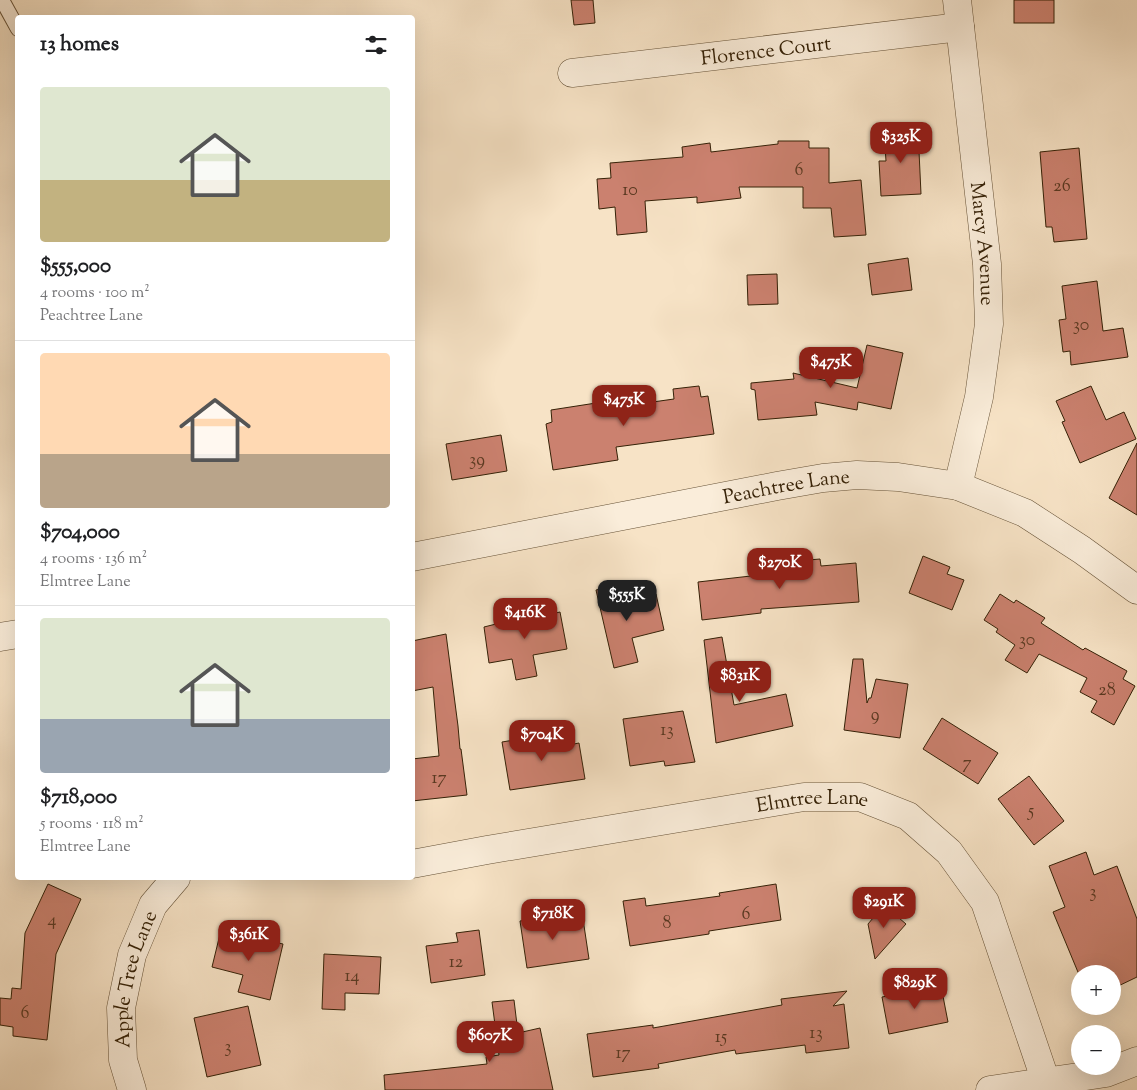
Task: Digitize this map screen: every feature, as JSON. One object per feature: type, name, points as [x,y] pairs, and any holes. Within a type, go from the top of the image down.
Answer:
[{"type":"street","name":"Marcy Avenue","points":[[957,0],[987,264],[989,324],[980,397],[958,486]]},
{"type":"street","name":"Florence Court","points":[[572,74],[960,27]]},
{"type":"street","name":"Peachtree Lane","points":[[415,556],[823,478],[857,476],[898,477],[958,486],[1025,513],[1082,550],[1137,590]]},
{"type":"street","points":[[0,637],[15,634]]},
{"type":"street","name":"Elmtree Lane","points":[[415,863],[804,797],[860,797],[908,816],[949,852],[985,902],[1046,1082]]},
{"type":"street","name":"Apple Tree Lane","points":[[132,1090],[123,1060],[121,1008],[132,955],[153,905],[174,880]]},
{"type":"street","points":[[990,1090],[1106,1073],[1137,1061]]},
{"type":"lane","points":[[2,0],[15,23]]},
{"type":"building","points":[[571,0],[593,0],[595,23],[574,25]]},
{"type":"building","points":[[1014,0],[1054,0],[1054,23],[1014,23]]},
{"type":"building","points":[[918,130],[921,194],[881,196],[879,161],[886,161],[884,132]]},
{"type":"building","points":[[778,141],[809,141],[809,148],[829,148],[829,183],[861,180],[866,235],[834,237],[831,208],[803,208],[803,187],[739,187],[741,198],[697,203],[697,197],[645,201],[647,232],[617,235],[615,207],[599,209],[597,179],[611,178],[610,163],[683,157],[682,147],[710,143],[711,152],[778,144]]},
{"type":"building","points":[[1079,148],[1087,239],[1054,242],[1052,227],[1046,227],[1040,152]]},
{"type":"building","points":[[908,258],[912,290],[872,295],[868,264]]},
{"type":"building","points":[[777,274],[778,304],[748,305],[747,275]]},
{"type":"building","points":[[1097,281],[1103,331],[1123,328],[1128,357],[1071,365],[1070,351],[1063,352],[1059,320],[1066,319],[1062,286]]},
{"type":"building","points":[[867,345],[903,353],[891,409],[858,402],[857,410],[815,402],[817,415],[758,420],[755,390],[751,389],[751,383],[794,379],[793,373],[857,388]]},
{"type":"building","points":[[699,386],[701,397],[708,396],[714,434],[616,447],[618,460],[553,470],[546,424],[552,422],[551,410],[609,401],[610,408],[674,399],[673,389]]},
{"type":"building","points":[[1091,386],[1106,420],[1124,412],[1136,439],[1080,463],[1062,422],[1065,421],[1056,401]]},
{"type":"building","points":[[501,435],[507,471],[452,480],[446,444]]},
{"type":"building","points":[[1137,443],[1137,515],[1109,498]]},
{"type":"building","points":[[923,556],[950,567],[947,574],[964,580],[952,610],[909,593]]},
{"type":"building","points":[[820,559],[821,566],[856,563],[859,602],[761,609],[761,613],[702,620],[698,582],[786,572],[786,562]]},
{"type":"building","points":[[619,585],[622,602],[656,594],[664,630],[632,638],[638,662],[614,668],[596,590]]},
{"type":"building","points":[[1000,594],[1014,603],[1016,600],[1045,618],[1041,623],[1083,650],[1085,648],[1127,671],[1123,679],[1135,686],[1114,725],[1091,712],[1097,701],[1080,692],[1087,678],[1039,654],[1027,673],[1005,660],[1015,645],[996,632],[998,629],[984,620]]},
{"type":"building","points":[[545,608],[547,615],[560,612],[567,649],[533,655],[537,676],[516,680],[512,659],[489,663],[484,627],[504,622],[503,616]]},
{"type":"building","points":[[446,634],[467,795],[415,801],[415,759],[439,756],[433,687],[415,690],[415,640]]},
{"type":"building","points":[[722,637],[734,705],[786,694],[793,726],[716,743],[704,640]]},
{"type":"building","points":[[853,659],[863,659],[867,703],[869,698],[871,698],[876,679],[908,684],[900,738],[844,730]]},
{"type":"building","points":[[683,711],[695,762],[665,766],[664,761],[630,766],[623,719]]},
{"type":"building","points":[[942,718],[998,753],[978,784],[923,749]]},
{"type":"building","points":[[557,733],[559,747],[579,743],[585,779],[510,790],[502,742]]},
{"type":"building","points":[[1029,776],[1064,821],[1034,845],[998,799]]},
{"type":"building","points":[[1086,852],[1094,875],[1117,866],[1137,919],[1137,977],[1121,985],[1121,965],[1075,965],[1053,912],[1065,907],[1049,866]]},
{"type":"building","points":[[48,884],[81,899],[56,954],[47,1040],[13,1036],[13,1027],[0,1025],[0,998],[11,999],[12,988],[21,989],[25,933]]},
{"type":"building","points":[[776,884],[781,920],[709,931],[709,934],[630,946],[623,901],[645,898],[646,906],[720,896],[719,893]]},
{"type":"building","points":[[884,905],[906,924],[875,959],[868,924]]},
{"type":"building","points":[[556,915],[557,923],[583,919],[589,959],[527,968],[520,921]]},
{"type":"building","points":[[221,930],[283,944],[270,1000],[238,992],[243,975],[212,967]]},
{"type":"building","points":[[479,930],[485,975],[431,983],[426,946],[458,942],[456,933]]},
{"type":"building","points":[[324,954],[381,957],[379,994],[345,993],[345,1010],[322,1009]]},
{"type":"building","points":[[941,986],[948,1022],[889,1034],[882,997]]},
{"type":"building","points":[[847,991],[833,1006],[844,1004],[849,1048],[806,1053],[805,1045],[736,1054],[735,1050],[658,1064],[659,1068],[593,1077],[587,1034],[653,1025],[653,1028],[782,1005],[781,999]]},
{"type":"building","points":[[514,1000],[518,1033],[540,1028],[553,1090],[385,1090],[384,1075],[487,1064],[486,1057],[499,1055],[492,1002]]},
{"type":"building","points":[[248,1006],[261,1065],[207,1077],[194,1018]]}]
